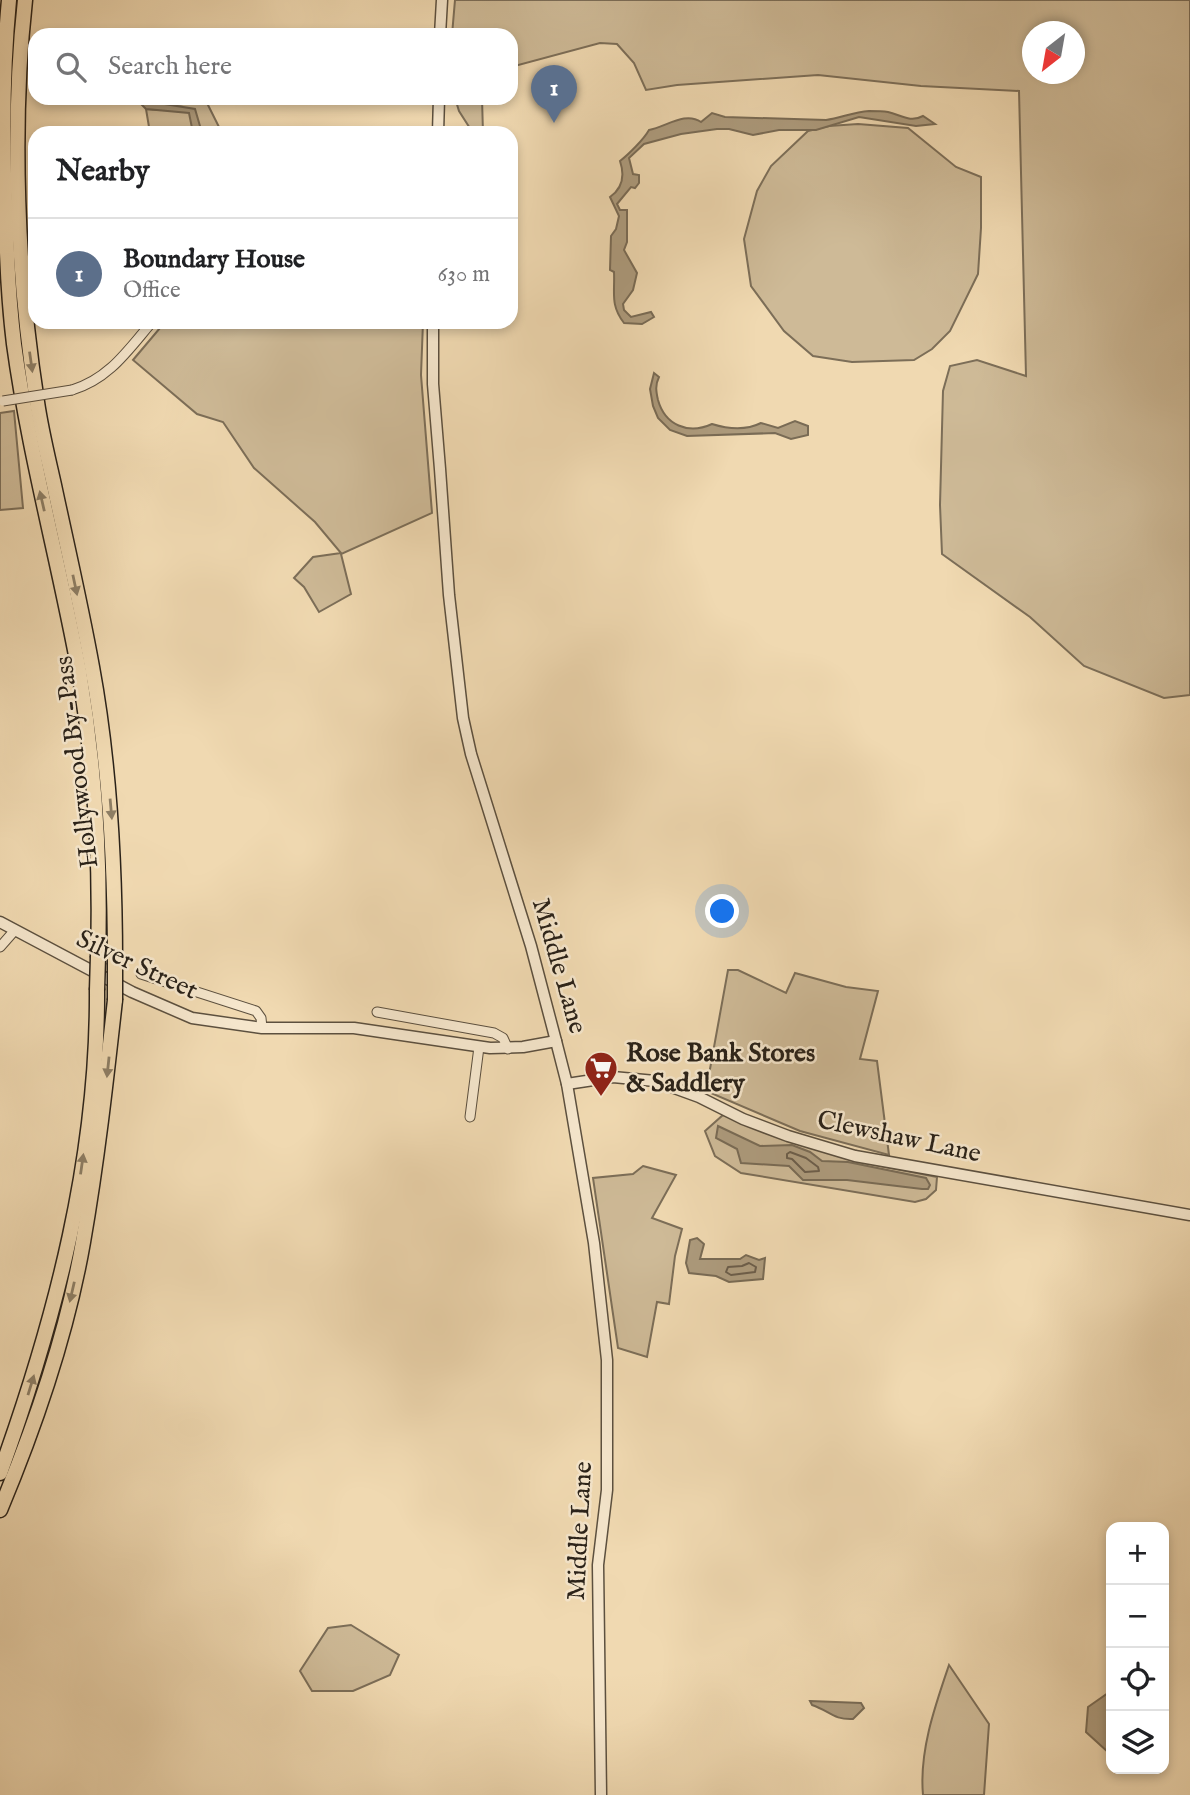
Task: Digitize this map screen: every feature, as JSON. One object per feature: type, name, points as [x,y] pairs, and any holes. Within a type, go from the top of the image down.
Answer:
[{"type":"highway","name":"Hollywood By-Pass","points":[[0,1473],[28,1395],[71,1237],[97,1043],[99,845],[79,671],[34,463],[14,344],[8,287],[3,137],[9,0]]},
{"type":"highway","name":"Hollywood By-Pass","points":[[0,1510],[43,1400],[66,1320],[83,1244],[103,1111],[115,1000],[116,963],[114,848],[104,737],[37,405],[28,343],[21,240],[18,130],[25,0]]},
{"type":"street","points":[[440,28],[442,0]]},
{"type":"street","points":[[439,105],[440,126]]},
{"type":"street","points":[[2,401],[72,390],[106,374],[146,329]]},
{"type":"street","name":"Middle Lane","points":[[433,329],[433,384],[455,657],[463,718],[471,754],[531,946],[567,1084],[594,1243],[607,1360],[607,1490],[598,1565],[601,1795]]},
{"type":"street","name":"Silver Street","points":[[0,922],[132,992],[192,1018],[262,1028],[354,1028],[508,1049],[556,1041]]},
{"type":"street","points":[[0,947],[15,930]]},
{"type":"street","points":[[142,974],[256,1011],[261,1018],[262,1028]]},
{"type":"street","points":[[377,1012],[494,1032],[503,1038],[508,1049]]},
{"type":"street","points":[[470,1117],[480,1047]]},
{"type":"street","name":"Clewshaw Lane","points":[[567,1084],[613,1077],[655,1082],[699,1097],[743,1119],[788,1136],[855,1156],[1190,1215]]},
{"type":"shaded area","points":[[455,0],[1190,0],[1190,695],[1164,698],[1084,666],[1030,617],[942,554],[940,505],[943,391],[950,366],[977,360],[1026,376],[1019,91],[921,86],[818,75],[677,85],[646,90],[634,63],[617,44],[600,43],[518,65],[518,28],[453,28]]},
{"type":"shaded area","points":[[158,105],[208,105],[218,126],[149,126],[146,109],[159,110]]},
{"type":"shaded area","points":[[457,105],[482,105],[483,126],[469,126]]},
{"type":"shaded area","points":[[858,124],[908,128],[956,167],[981,177],[978,274],[950,331],[932,349],[914,360],[852,362],[813,356],[784,331],[751,286],[744,239],[757,191],[771,166],[808,131]]},
{"type":"shaded area","points":[[159,329],[423,329],[421,375],[432,513],[341,554],[351,594],[319,612],[304,587],[294,578],[313,557],[341,553],[315,522],[254,468],[223,422],[197,414],[133,360]]},
{"type":"shaded area","points":[[14,411],[23,508],[0,510],[0,413]]},
{"type":"shaded area","points":[[728,970],[738,970],[786,993],[795,973],[846,987],[878,991],[860,1059],[877,1061],[889,1155],[800,1131],[706,1091]]},
{"type":"shaded area","points":[[723,1115],[808,1147],[860,1162],[937,1177],[936,1190],[926,1199],[915,1202],[741,1173],[715,1156],[705,1131]]},
{"type":"shaded area","points":[[643,1166],[676,1175],[652,1218],[682,1229],[675,1256],[669,1304],[657,1302],[647,1357],[618,1348],[593,1178],[633,1174]]},
{"type":"shaded area","points":[[351,1625],[399,1655],[390,1675],[353,1691],[312,1691],[300,1671],[328,1628]]},
{"type":"shaded area","points":[[949,1665],[989,1724],[984,1795],[923,1795],[926,1745]]},
{"type":"water","points":[[142,105],[170,105],[195,109],[200,126],[192,126],[189,113],[146,109]]},
{"type":"water","points":[[869,111],[888,112],[910,119],[923,116],[935,124],[916,126],[859,117],[816,130],[779,130],[753,135],[717,129],[681,134],[644,144],[629,158],[633,174],[639,175],[639,183],[635,188],[631,187],[617,204],[620,210],[627,210],[627,242],[624,250],[637,273],[633,290],[623,304],[624,310],[631,317],[651,312],[654,317],[642,324],[624,323],[615,304],[614,272],[610,270],[611,236],[619,216],[610,197],[618,190],[622,181],[620,161],[649,130],[682,119],[701,122],[712,113],[725,117],[826,120]]},
{"type":"water","points":[[654,373],[659,377],[656,391],[661,409],[679,426],[694,428],[712,424],[736,428],[761,423],[778,428],[795,421],[808,426],[808,435],[791,439],[775,433],[687,436],[670,430],[658,418],[653,406],[650,389]]},
{"type":"water","points":[[718,1126],[760,1146],[792,1145],[810,1152],[822,1161],[848,1162],[926,1178],[930,1185],[928,1189],[922,1189],[847,1180],[803,1180],[789,1166],[741,1163],[737,1149],[716,1138]]},
{"type":"water","points":[[697,1238],[704,1244],[700,1259],[740,1259],[746,1255],[759,1260],[765,1258],[763,1279],[729,1282],[716,1276],[689,1273],[686,1263],[690,1240]]},
{"type":"water","points":[[1106,1694],[1106,1750],[1086,1732],[1088,1707]]},
{"type":"water","points":[[810,1701],[861,1703],[864,1708],[853,1719],[846,1719],[812,1705]]},
{"type":"place","name":"Boundary House","points":[[554,123]]},
{"type":"place","name":"Rose Bank Stores & Saddlery","points":[[601,1098]]}]
